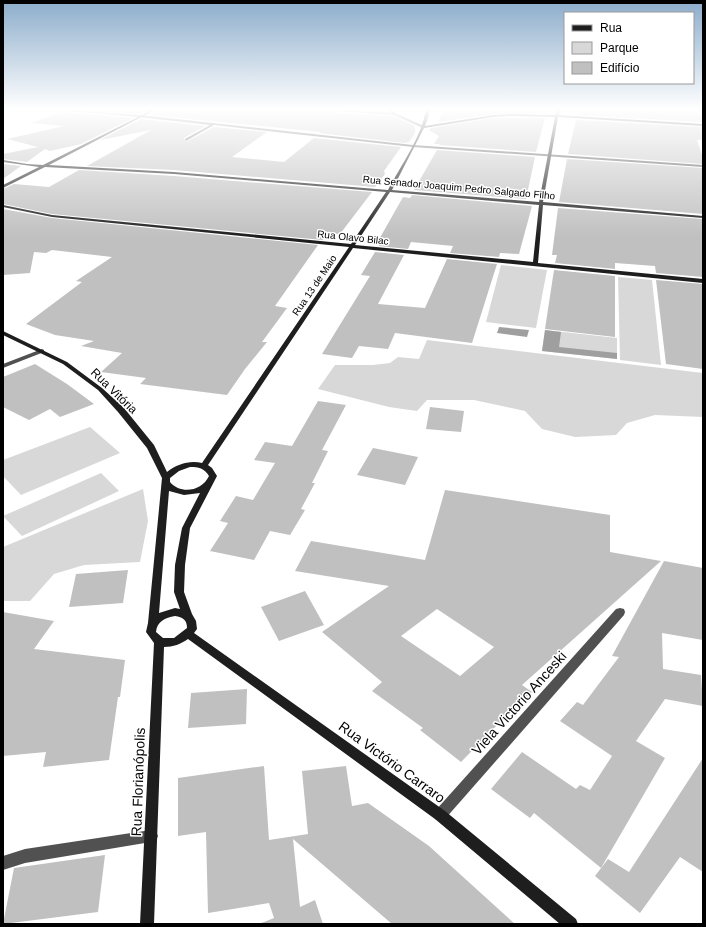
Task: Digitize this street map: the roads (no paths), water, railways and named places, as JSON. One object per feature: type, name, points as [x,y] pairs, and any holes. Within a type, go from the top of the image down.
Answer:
[{"type":"main road","points":[[3,187],[73,151]]},
{"type":"main road","name":"Rua 13 de Maio","points":[[204,466],[389,190],[410,151]]},
{"type":"main road","points":[[535,264],[541,202],[551,151]]},
{"type":"main road","name":"Rua Senador Joaquim Pedro Salgado Filho","points":[[3,160],[15,164],[166,172],[703,216]]},
{"type":"main road","name":"Rua Olavo Bilac","points":[[3,206],[52,216],[703,281]]},
{"type":"main road","name":"Rua Vitória","points":[[3,333],[65,363],[100,389],[121,410],[151,447],[166,480]]},
{"type":"main road","points":[[195,464],[204,466],[211,471],[213,476],[186,528],[180,565],[179,592],[187,615],[191,619],[192,629],[188,634],[176,642],[169,643],[159,641],[152,636],[151,632],[166,480],[169,473],[180,466],[195,464]]},
{"type":"main road","points":[[166,480],[173,490],[180,492],[196,491],[208,484]]},
{"type":"main road","points":[[153,622],[162,615],[168,613],[175,612],[187,615]]},
{"type":"main road","name":"Rua Victório Carraro","points":[[188,634],[440,814],[571,924]]},
{"type":"main road","name":"Rua Florianópolis","points":[[147,924],[159,641]]},
{"type":"street","points":[[485,151],[703,166]]},
{"type":"street","points":[[3,366],[42,351]]},
{"type":"street","name":"Viela Victorio Anceski","points":[[440,814],[620,612]]},
{"type":"street","points":[[3,863],[25,856],[151,836]]}]
